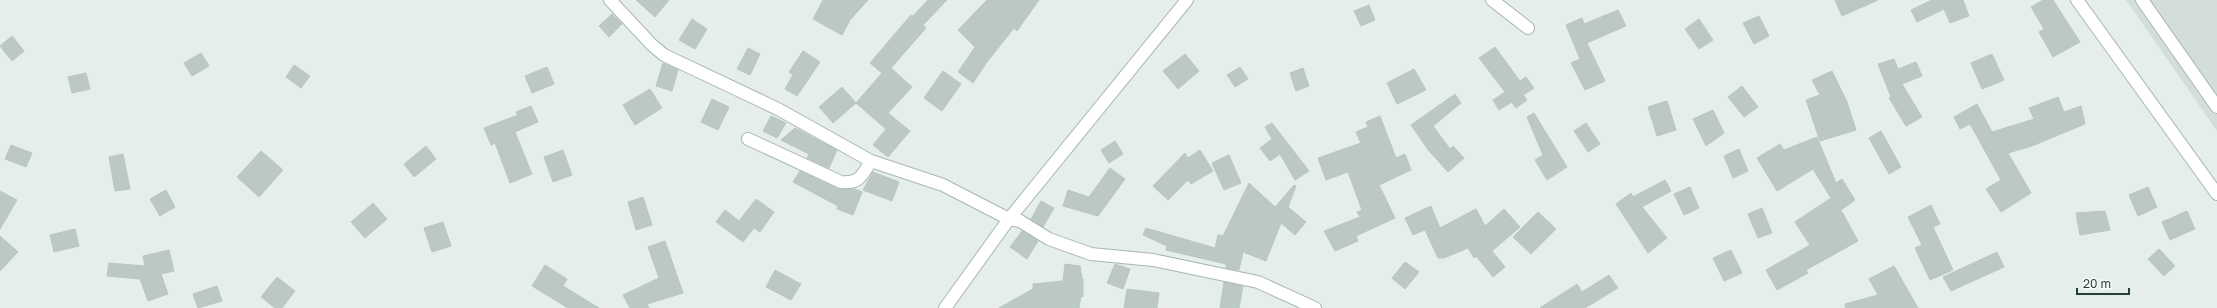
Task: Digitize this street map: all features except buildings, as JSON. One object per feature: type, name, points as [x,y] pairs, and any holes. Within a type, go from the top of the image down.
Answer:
[{"type":"street","points":[[610,0],[652,45],[664,55],[778,109],[871,161],[943,185],[1009,219],[1020,222],[1049,239],[1091,254],[1153,260],[1258,282],[1315,308]]},
{"type":"street","points":[[945,308],[1009,219],[1187,0]]},
{"type":"street","points":[[1492,0],[1528,28]]},
{"type":"street","points":[[2077,0],[2217,194]]},
{"type":"street","points":[[2142,0],[2217,107]]},
{"type":"street","points":[[748,139],[841,182],[852,183],[859,180],[871,161]]},
{"type":"shaded area","points":[[2126,0],[2217,0],[2217,131]]}]
